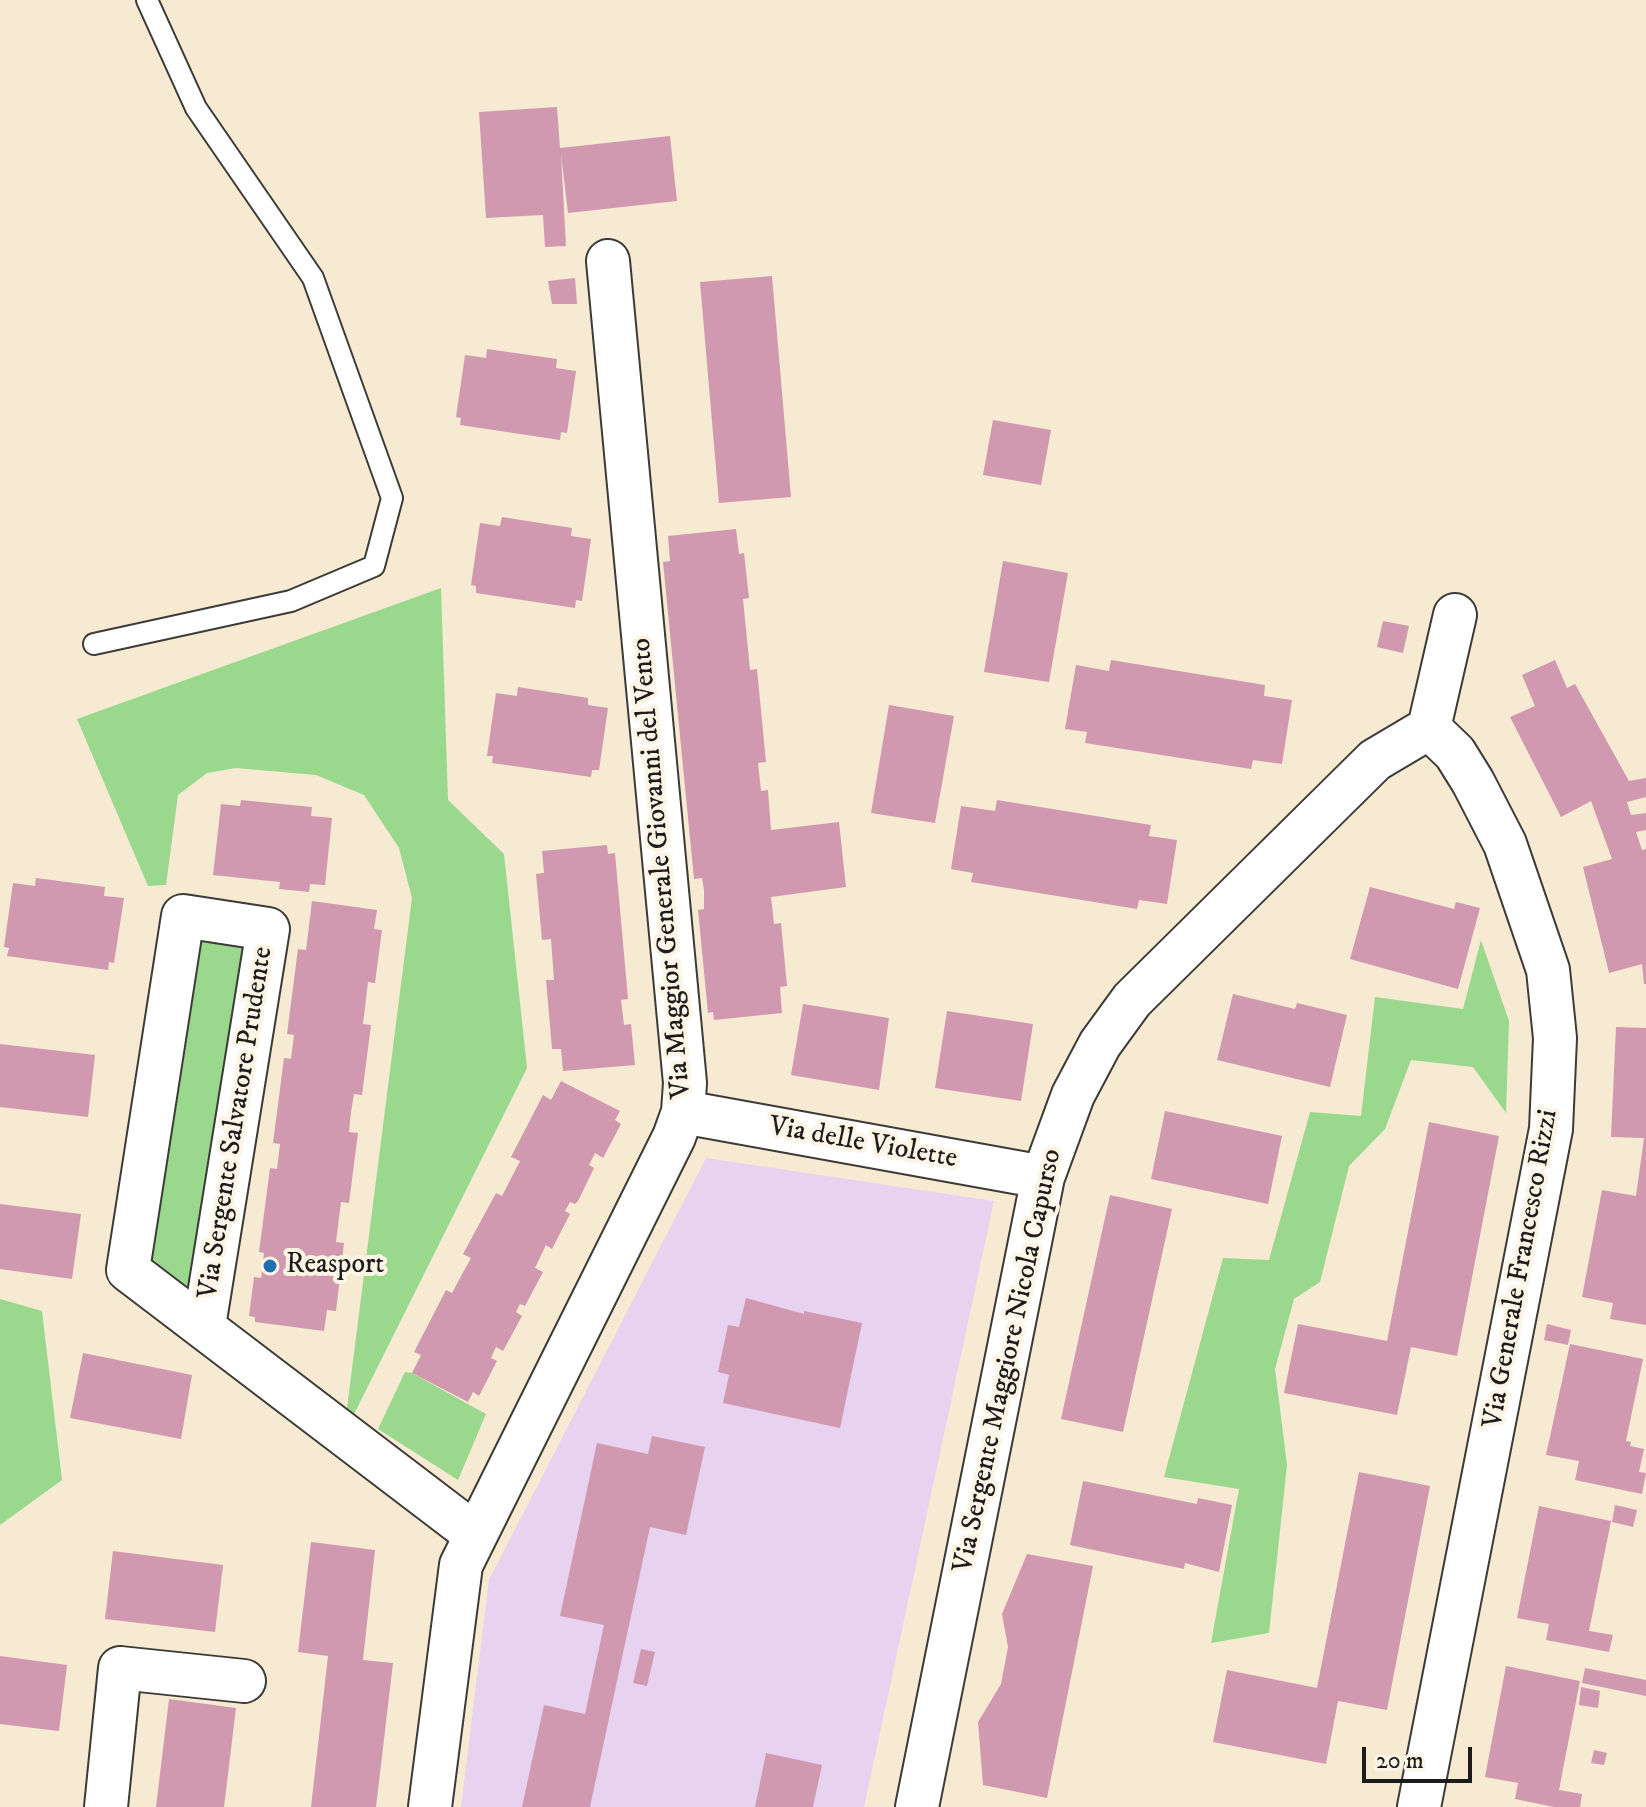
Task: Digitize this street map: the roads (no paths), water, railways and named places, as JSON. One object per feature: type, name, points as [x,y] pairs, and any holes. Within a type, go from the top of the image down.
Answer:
[{"type":"street","name":"Via Maggior Generale Giovanni del Vento","points":[[430,1807],[461,1565],[674,1137],[683,1112],[684,1067],[608,261]]},
{"type":"street","points":[[1429,728],[1455,615]]},
{"type":"street","name":"Via Sergente Maggiore Nicola Capurso","points":[[917,1807],[1043,1177],[1073,1095],[1100,1044],[1132,1000],[1375,760],[1429,728]]},
{"type":"street","name":"Via Generale Francesco Rizzi","points":[[1419,1807],[1551,1129],[1555,1038],[1548,970],[1505,844],[1461,763],[1429,728]]},
{"type":"street","name":"Via Sergente Salvatore Prudente","points":[[204,1326],[268,929],[183,916],[128,1270],[476,1535]]},
{"type":"street","name":"Via delle Violette","points":[[683,1112],[1043,1177]]},
{"type":"street","points":[[106,1807],[120,1668],[244,1681]]},
{"type":"lane","points":[[94,644],[291,601],[374,566],[392,498],[313,278],[196,108],[147,0]]},
{"type":"place","name":"Reasport","points":[[270,1266]]}]
